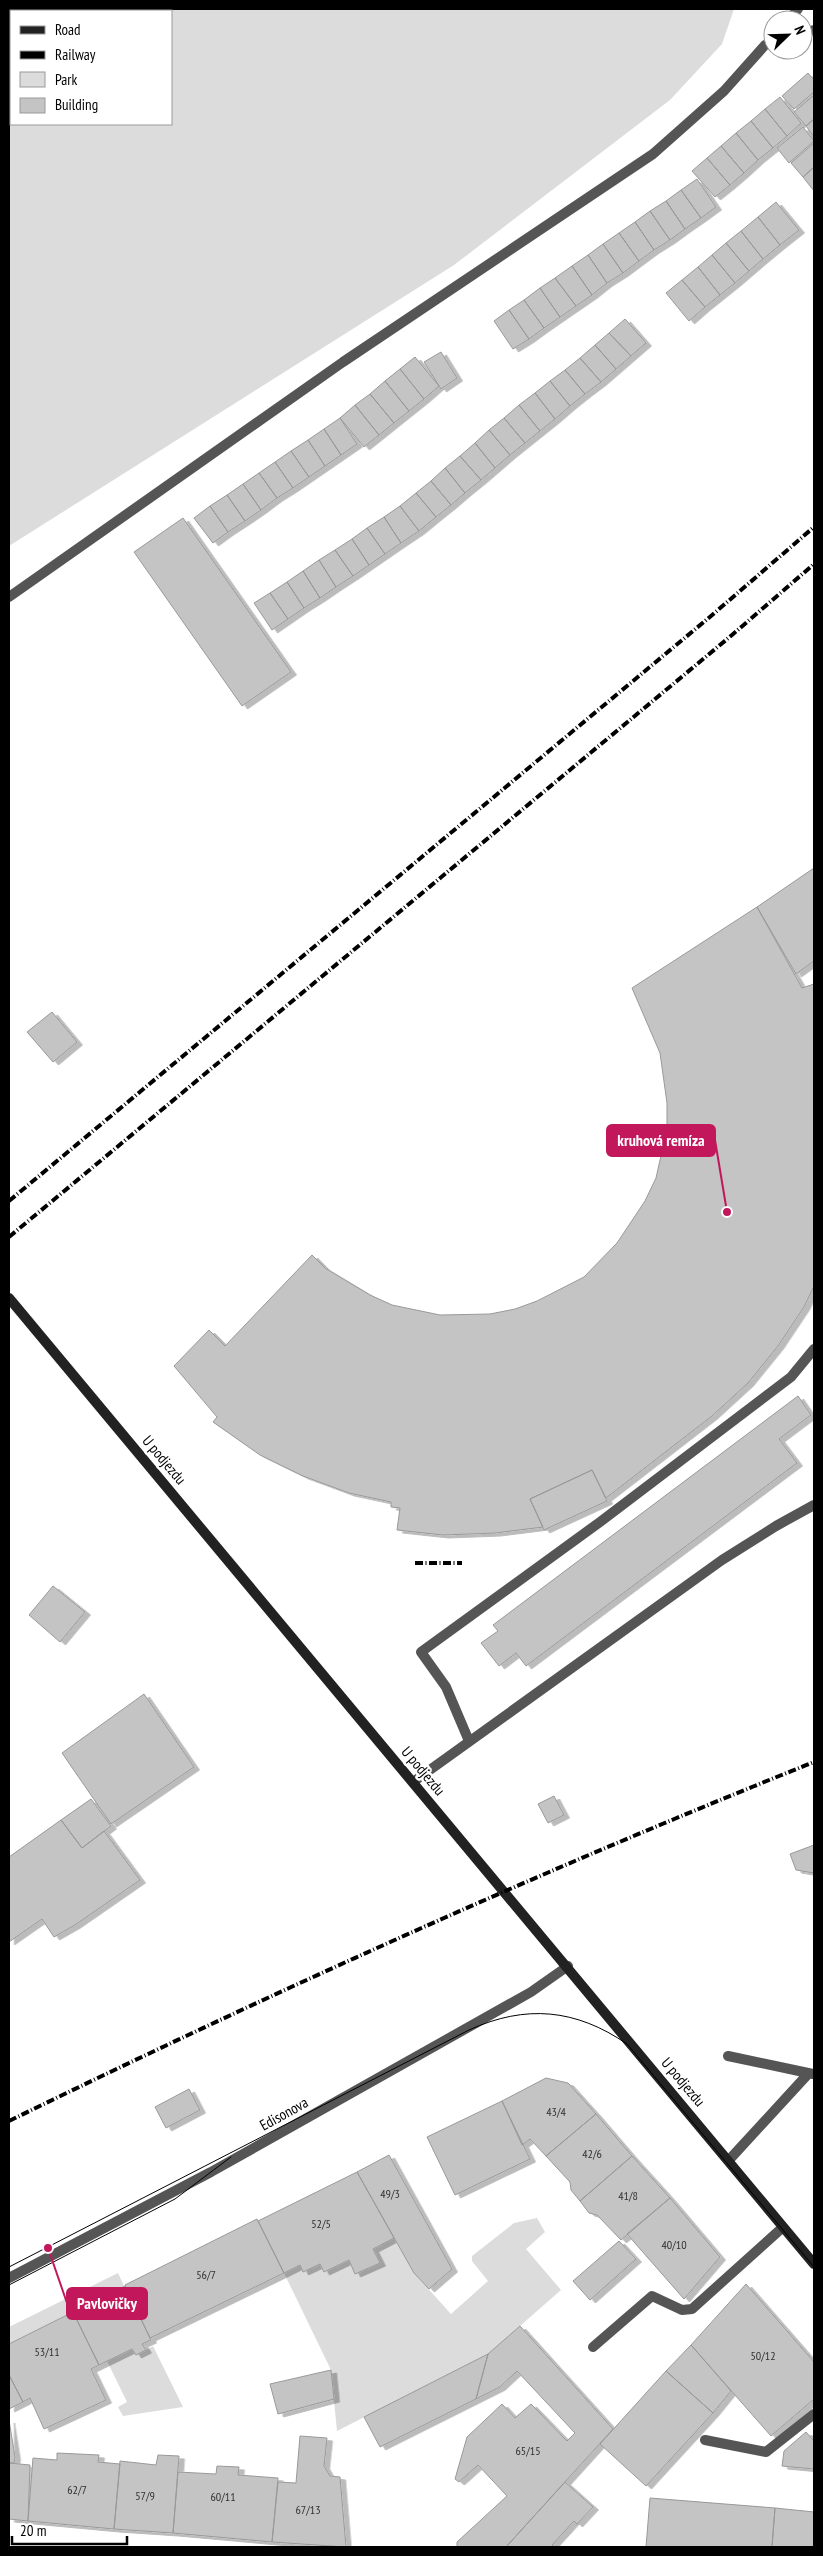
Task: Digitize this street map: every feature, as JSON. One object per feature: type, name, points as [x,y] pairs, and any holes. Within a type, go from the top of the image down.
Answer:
[{"type":"main road","name":"U podjezdu","points":[[9,1298],[568,1966],[782,2228],[814,2264]]},
{"type":"street","points":[[9,597],[343,362],[653,154],[724,91],[763,50]]},
{"type":"street","points":[[469,1741],[446,1686],[421,1652],[600,1522],[791,1377],[814,1349]]},
{"type":"street","points":[[413,1782],[722,1560],[814,1505]]},
{"type":"street","name":"Edisonova","points":[[9,2278],[211,2172],[531,1992],[568,1966]]},
{"type":"street","points":[[728,2056],[811,2074]]},
{"type":"street","points":[[728,2160],[811,2074]]},
{"type":"street","points":[[593,2347],[652,2296],[682,2310],[692,2309],[782,2228]]},
{"type":"street","points":[[705,2440],[766,2452],[814,2414]]},
{"type":"green space","points":[[9,9],[734,9],[722,44],[670,100],[454,265],[9,546]]},
{"type":"green space","points":[[537,2218],[545,2232],[526,2249],[561,2290],[488,2354],[337,2431],[331,2370],[284,2273],[300,2265],[320,2264],[325,2272],[349,2260],[356,2274],[379,2263],[373,2249],[394,2238],[414,2273],[451,2314],[488,2281],[472,2261],[472,2256],[514,2223]]},
{"type":"green space","points":[[118,2273],[124,2286],[9,2344],[9,2327]]},
{"type":"green space","points":[[153,2346],[183,2407],[123,2416],[118,2407],[127,2402],[107,2361],[132,2349],[136,2355]]},
{"type":"building","points":[[808,73],[814,80],[814,92],[794,109],[782,96]]},
{"type":"building","points":[[814,95],[814,119],[806,126],[794,112]]},
{"type":"building","points":[[780,97],[801,123],[787,136],[765,109]]},
{"type":"building","points":[[765,109],[787,136],[773,148],[751,121]]},
{"type":"building","points":[[814,119],[814,137],[806,126]]},
{"type":"building","points":[[751,121],[773,148],[758,160],[736,133]]},
{"type":"building","points":[[803,127],[814,141],[789,163],[777,148]]},
{"type":"building","points":[[736,133],[758,160],[744,173],[721,146]]},
{"type":"building","points":[[814,143],[814,167],[803,177],[791,163]]},
{"type":"building","points":[[721,146],[744,173],[730,185],[707,158]]},
{"type":"building","points":[[707,158],[730,185],[715,197],[692,171]]},
{"type":"building","points":[[814,167],[814,191],[803,177]]},
{"type":"building","points":[[697,179],[716,207],[701,218],[681,190]]},
{"type":"building","points":[[681,190],[701,218],[685,229],[666,201]]},
{"type":"building","points":[[666,201],[685,229],[670,240],[650,211]]},
{"type":"building","points":[[776,202],[799,230],[780,245],[758,217]]},
{"type":"building","points":[[650,211],[670,240],[654,250],[635,222]]},
{"type":"building","points":[[758,217],[780,245],[763,259],[741,231]]},
{"type":"building","points":[[635,222],[654,250],[639,261],[619,233]]},
{"type":"building","points":[[741,231],[763,259],[749,271],[726,243]]},
{"type":"building","points":[[619,233],[639,261],[623,273],[603,244]]},
{"type":"building","points":[[726,243],[749,271],[735,283],[712,255]]},
{"type":"building","points":[[603,244],[623,273],[607,283],[588,255]]},
{"type":"building","points":[[588,255],[607,283],[592,295],[572,266]]},
{"type":"building","points":[[712,255],[735,283],[720,295],[698,267]]},
{"type":"building","points":[[572,266],[592,295],[576,306],[555,278]]},
{"type":"building","points":[[698,267],[720,295],[705,307],[682,280]]},
{"type":"building","points":[[555,278],[576,306],[560,317],[540,288]]},
{"type":"building","points":[[682,280],[705,307],[689,321],[666,293]]},
{"type":"building","points":[[540,288],[560,317],[544,328],[524,300]]},
{"type":"building","points":[[524,300],[544,328],[529,339],[509,310]]},
{"type":"building","points":[[509,310],[529,339],[513,349],[494,321]]},
{"type":"building","points":[[625,319],[646,343],[631,356],[609,333]]},
{"type":"building","points":[[609,333],[631,356],[616,369],[595,345]]},
{"type":"building","points":[[595,345],[616,369],[601,382],[580,358]]},
{"type":"building","points":[[441,352],[457,378],[441,389],[424,362]]},
{"type":"building","points":[[415,357],[439,386],[424,399],[400,369]]},
{"type":"building","points":[[580,358],[601,382],[585,394],[565,370]]},
{"type":"building","points":[[400,369],[424,399],[409,411],[385,381]]},
{"type":"building","points":[[565,370],[585,394],[570,406],[550,381]]},
{"type":"building","points":[[385,381],[409,411],[394,423],[370,394]]},
{"type":"building","points":[[550,381],[570,406],[555,419],[535,393]]},
{"type":"building","points":[[535,393],[555,419],[540,431],[519,405]]},
{"type":"building","points":[[370,394],[394,423],[379,435],[355,405]]},
{"type":"building","points":[[355,405],[379,435],[364,447],[340,418]]},
{"type":"building","points":[[519,405],[540,431],[525,443],[504,418]]},
{"type":"building","points":[[340,418],[357,444],[341,455],[324,429]]},
{"type":"building","points":[[504,418],[525,443],[510,455],[489,430]]},
{"type":"building","points":[[324,429],[341,455],[325,466],[308,440]]},
{"type":"building","points":[[489,430],[510,455],[495,468],[475,443]]},
{"type":"building","points":[[308,440],[325,466],[309,477],[291,451]]},
{"type":"building","points":[[475,443],[495,468],[481,480],[460,456]]},
{"type":"building","points":[[291,451],[309,477],[293,488],[275,462]]},
{"type":"building","points":[[460,456],[481,480],[465,493],[445,468]]},
{"type":"building","points":[[275,462],[293,488],[277,498],[259,473]]},
{"type":"building","points":[[445,468],[465,493],[451,505],[431,481]]},
{"type":"building","points":[[259,473],[277,498],[261,510],[243,484]]},
{"type":"building","points":[[431,481],[451,505],[436,517],[416,493]]},
{"type":"building","points":[[243,484],[261,510],[245,521],[227,495]]},
{"type":"building","points":[[416,493],[436,517],[419,531],[400,506]]},
{"type":"building","points":[[227,495],[245,521],[228,532],[210,506]]},
{"type":"building","points":[[210,506],[228,532],[213,543],[194,518]]},
{"type":"building","points":[[400,506],[419,531],[401,543],[384,517]]},
{"type":"building","points":[[384,517],[401,543],[385,554],[367,528]]},
{"type":"building","points":[[183,518],[291,672],[242,706],[134,552]]},
{"type":"building","points":[[367,528],[385,554],[369,565],[352,539]]},
{"type":"building","points":[[352,539],[369,565],[353,576],[335,550]]},
{"type":"building","points":[[335,550],[353,576],[336,587],[319,560]]},
{"type":"building","points":[[319,560],[336,587],[320,598],[303,571]]},
{"type":"building","points":[[303,571],[320,598],[304,608],[287,582]]},
{"type":"building","points":[[287,582],[304,608],[288,619],[270,593]]},
{"type":"building","points":[[270,593],[288,619],[272,630],[254,603]]},
{"type":"building","points":[[814,868],[814,961],[796,974],[757,907]]},
{"type":"building","points":[[757,907],[802,988],[814,984],[814,1286],[804,1307],[778,1346],[748,1383],[712,1416],[606,1498],[592,1470],[530,1499],[543,1527],[495,1533],[443,1535],[397,1530],[400,1508],[391,1507],[391,1502],[349,1493],[303,1476],[260,1455],[213,1422],[217,1417],[174,1366],[209,1330],[225,1346],[312,1255],[325,1268],[370,1295],[392,1305],[440,1315],[490,1314],[515,1309],[537,1301],[584,1277],[617,1243],[645,1201],[656,1178],[667,1129],[667,1103],[660,1053],[632,988]]},
{"type":"building","points":[[52,1012],[77,1042],[53,1062],[27,1032]]},
{"type":"building","points":[[798,1396],[811,1415],[779,1439],[797,1463],[526,1666],[516,1653],[499,1666],[481,1643],[498,1631],[493,1625]]},
{"type":"building","points":[[592,1470],[607,1501],[544,1530],[530,1499]]},
{"type":"building","points":[[53,1586],[85,1612],[60,1642],[29,1615]]},
{"type":"building","points":[[144,1694],[194,1767],[111,1824],[62,1753]]},
{"type":"building","points":[[554,1796],[564,1815],[548,1823],[538,1804]]},
{"type":"building","points":[[91,1799],[111,1826],[82,1848],[61,1820]]},
{"type":"building","points":[[61,1820],[82,1848],[104,1831],[140,1880],[75,1925],[54,1937],[42,1919],[9,1942],[9,1857]]},
{"type":"building","points":[[814,1845],[814,1873],[796,1870],[790,1854]]},
{"type":"building","points":[[546,2078],[568,2083],[596,2114],[546,2156],[530,2139],[522,2145],[502,2101]]},
{"type":"building","points":[[189,2089],[200,2110],[166,2128],[155,2107]]},
{"type":"building","points":[[502,2101],[530,2159],[455,2195],[427,2137]]},
{"type":"building","points":[[596,2114],[632,2156],[580,2201],[571,2190],[570,2182],[546,2156]]},
{"type":"building","points":[[389,2155],[452,2269],[429,2289],[414,2273],[357,2172]]},
{"type":"building","points":[[632,2156],[670,2198],[621,2240],[597,2215],[589,2213],[580,2201]]},
{"type":"building","points":[[357,2172],[394,2238],[373,2249],[380,2263],[355,2274],[349,2260],[324,2272],[320,2264],[303,2272],[300,2265],[284,2273],[258,2221]]},
{"type":"building","points":[[670,2198],[720,2257],[684,2299],[627,2234]]},
{"type":"building","points":[[257,2219],[284,2273],[150,2338],[125,2285]]},
{"type":"building","points":[[619,2241],[636,2259],[590,2300],[573,2281]]},
{"type":"building","points":[[746,2284],[814,2362],[814,2399],[771,2436],[691,2345]]},
{"type":"building","points":[[125,2286],[151,2340],[142,2344],[146,2350],[136,2355],[132,2349],[99,2365],[73,2312]]},
{"type":"building","points":[[73,2312],[99,2365],[91,2369],[106,2400],[44,2429],[30,2398],[23,2402],[9,2375],[9,2344]]},
{"type":"building","points":[[520,2326],[613,2429],[506,2547],[457,2547],[457,2542],[507,2496],[478,2465],[459,2482],[455,2479],[467,2437],[502,2404],[515,2418],[531,2404],[567,2441],[575,2433],[517,2371],[500,2387],[476,2399],[488,2354]]},
{"type":"building","points":[[691,2345],[731,2391],[713,2413],[666,2371]]},
{"type":"building","points":[[488,2354],[476,2399],[380,2447],[364,2417]]},
{"type":"building","points":[[331,2370],[334,2399],[278,2414],[270,2384]]},
{"type":"building","points":[[666,2371],[713,2413],[646,2486],[600,2444]]},
{"type":"building","points":[[9,2375],[23,2402],[9,2409]]},
{"type":"building","points":[[9,2420],[15,2457],[14,2463],[9,2463]]},
{"type":"building","points":[[806,2432],[814,2441],[814,2469],[782,2466],[784,2451]]},
{"type":"building","points":[[300,2436],[327,2438],[324,2466],[330,2476],[340,2477],[346,2547],[272,2542],[278,2482],[296,2483]]},
{"type":"building","points":[[57,2453],[99,2455],[98,2462],[120,2464],[114,2529],[28,2521],[33,2458],[57,2460]]},
{"type":"building","points":[[158,2455],[179,2456],[173,2533],[114,2529],[120,2461],[156,2465]]},
{"type":"building","points":[[9,2463],[30,2465],[28,2521],[9,2519]]},
{"type":"building","points":[[217,2466],[239,2467],[238,2475],[278,2478],[272,2542],[173,2533],[178,2472],[216,2474]]},
{"type":"building","points":[[565,2482],[593,2507],[577,2524],[574,2521],[552,2545],[555,2547],[506,2547]]},
{"type":"building","points":[[650,2498],[775,2508],[772,2547],[646,2547]]},
{"type":"building","points":[[775,2508],[814,2512],[814,2547],[772,2547]]},
{"type":"tram line","points":[[9,2267],[469,2030],[511,2016],[531,2014],[570,2017],[589,2023],[627,2044],[814,2267]]},
{"type":"tram line","points":[[9,2285],[175,2199],[231,2157]]},
{"type":"railway","points":[[9,1201],[711,616],[814,527]]},
{"type":"railway","points":[[9,1237],[732,635],[814,564]]},
{"type":"railway","points":[[415,1563],[462,1563]]},
{"type":"railway","points":[[9,2121],[308,1979],[408,1934],[610,1846],[814,1762]]},
{"type":"place","name":"kruhová remíza","points":[[727,1212]]},
{"type":"place","name":"Pavlovičky","points":[[48,2248]]}]
